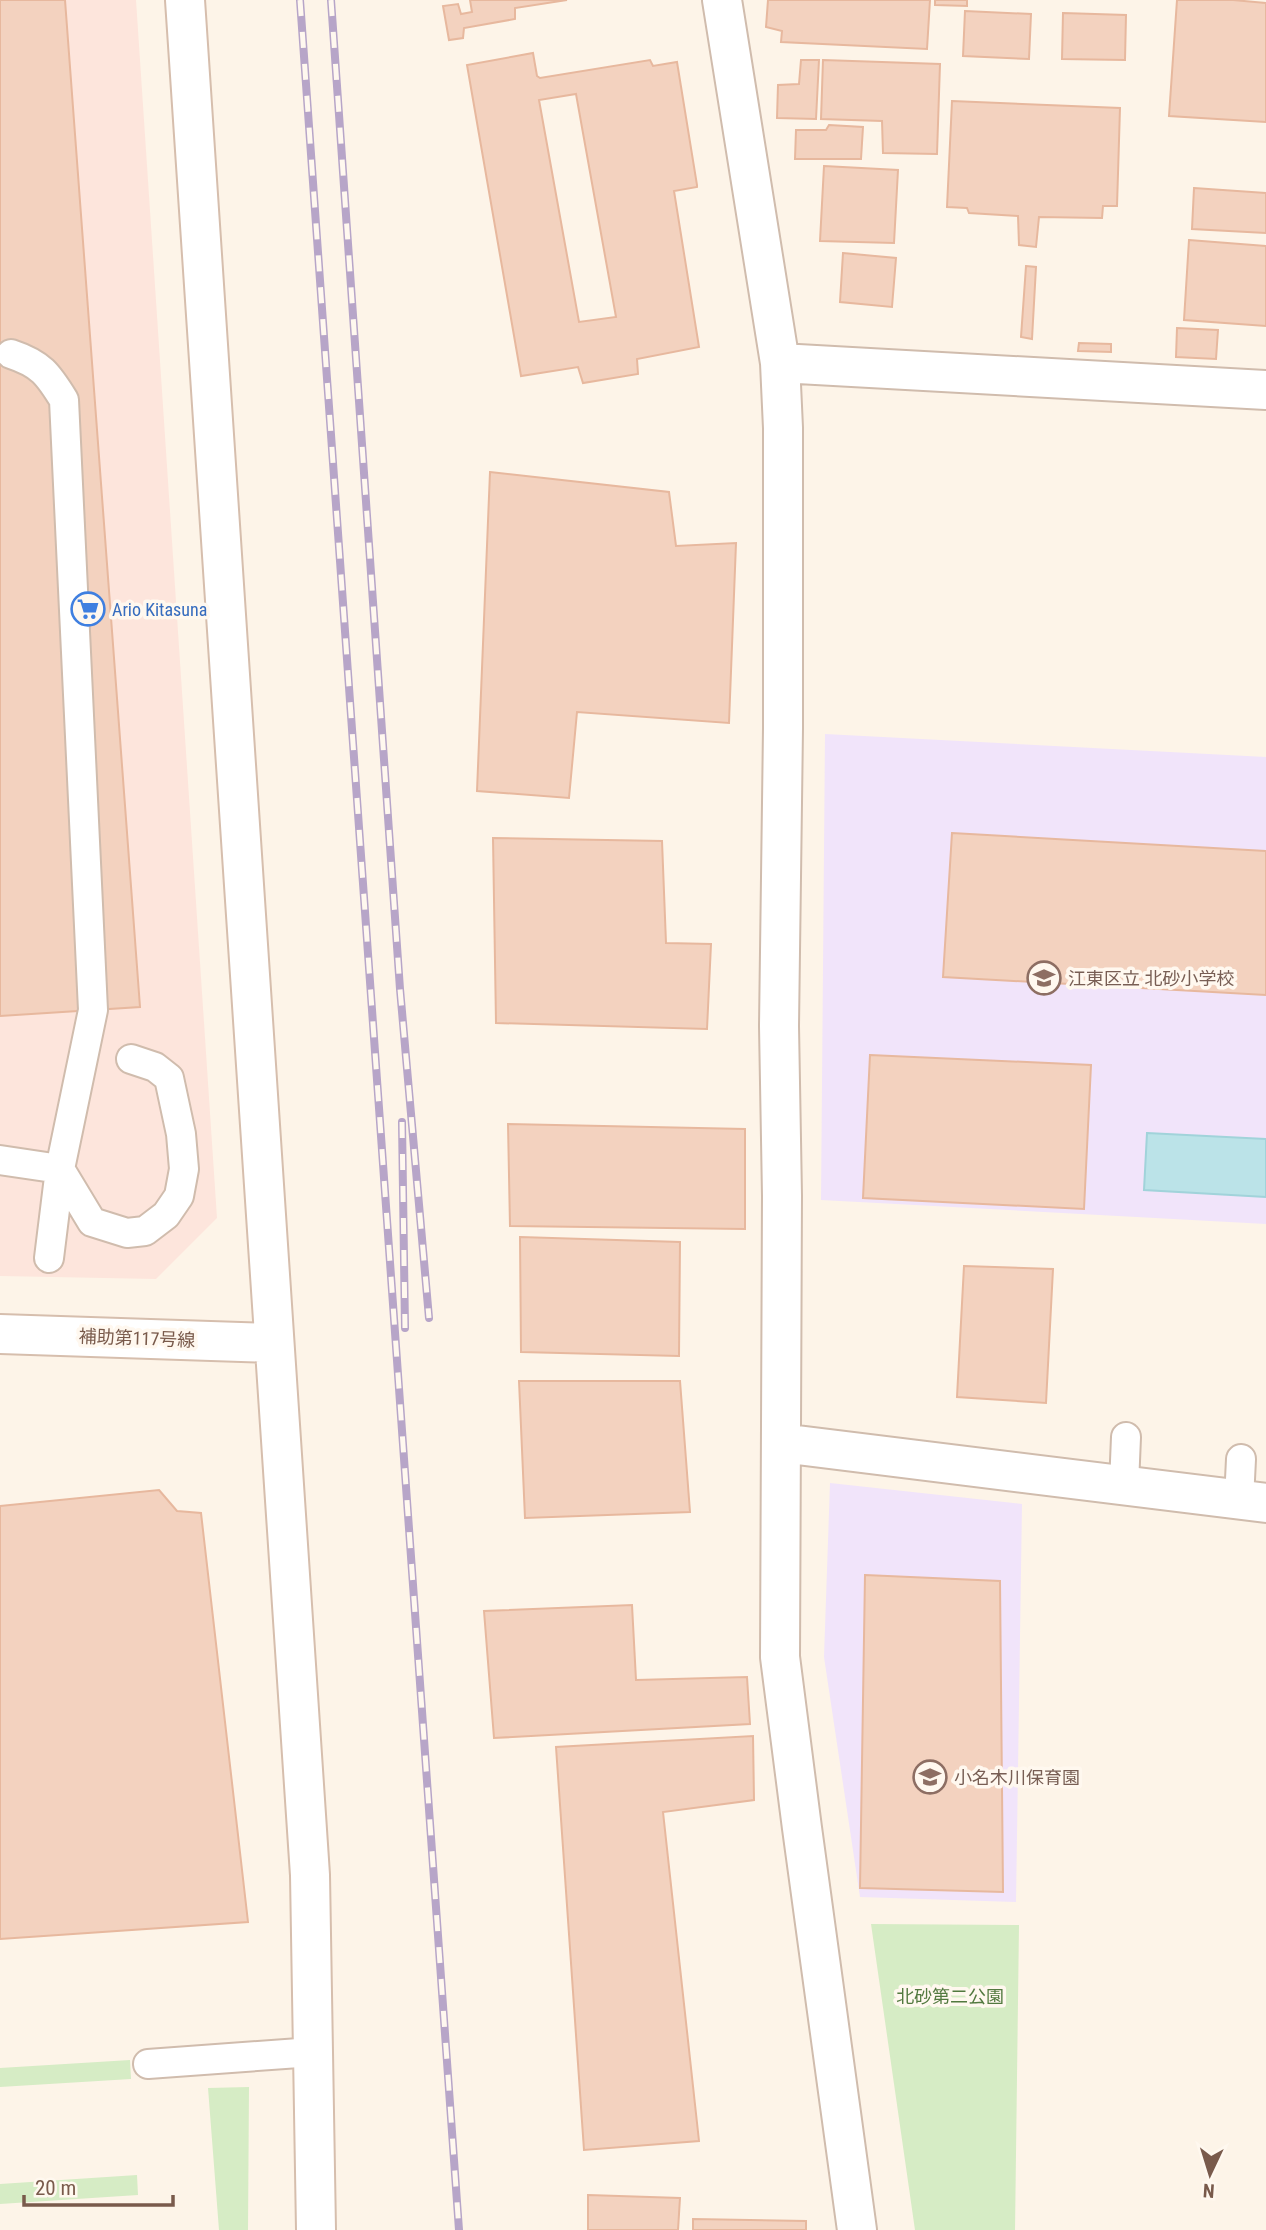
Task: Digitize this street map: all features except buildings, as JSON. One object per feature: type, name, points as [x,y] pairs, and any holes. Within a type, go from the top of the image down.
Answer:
[{"type":"street","points":[[186,0],[310,1875],[316,2230]]},
{"type":"street","points":[[722,0],[780,363],[783,428],[779,1026],[780,1657],[857,2230]]},
{"type":"street","points":[[780,363],[1266,390]]},
{"type":"street","name":"補助第117号線","points":[[0,1334],[274,1343]]},
{"type":"street","points":[[781,1443],[1253,1502]]},
{"type":"lane","points":[[11,354],[26,359],[47,373],[64,400],[93,1010],[60,1169],[49,1258]]},
{"type":"lane","points":[[60,1169],[92,1222],[127,1234],[145,1231],[166,1215],[179,1196],[184,1169],[169,1078],[155,1067],[131,1059]]},
{"type":"lane","points":[[0,1160],[60,1169]]},
{"type":"lane","points":[[1124,1485],[1126,1437]]},
{"type":"lane","points":[[1241,1459],[1253,1502]]},
{"type":"lane","points":[[148,2064],[313,2052]]},
{"type":"shaded area","name":"Ario Kitasuna","points":[[0,0],[136,0],[217,1218],[156,1279],[0,1276]]},
{"type":"shaded area","name":"江東区立 北砂小学校","points":[[825,734],[1266,757],[1266,1224],[821,1200]]},
{"type":"shaded area","name":"小名木川保育園","points":[[830,1483],[1022,1504],[1016,1902],[860,1897],[824,1657]]},
{"type":"green space","name":"北砂第二公園","points":[[871,1924],[1019,1925],[1015,2230],[915,2230]]},
{"type":"green space","points":[[130,2060],[131,2079],[0,2087],[0,2068]]},
{"type":"green space","points":[[249,2087],[248,2230],[219,2230],[208,2088]]},
{"type":"green space","points":[[137,2175],[138,2195],[0,2204],[0,2184]]},
{"type":"water","points":[[1147,1133],[1266,1139],[1266,1197],[1144,1190]]},
{"type":"railway","points":[[300,0],[459,2230]]},
{"type":"railway","points":[[331,0],[400,989],[429,1318]]},
{"type":"railway","points":[[402,1122],[405,1328]]},
{"type":"place","name":"Ario Kitasuna","points":[[88,609]]},
{"type":"place","name":"江東区立 北砂小学校","points":[[1044,978]]},
{"type":"place","name":"小名木川保育園","points":[[930,1777]]}]
